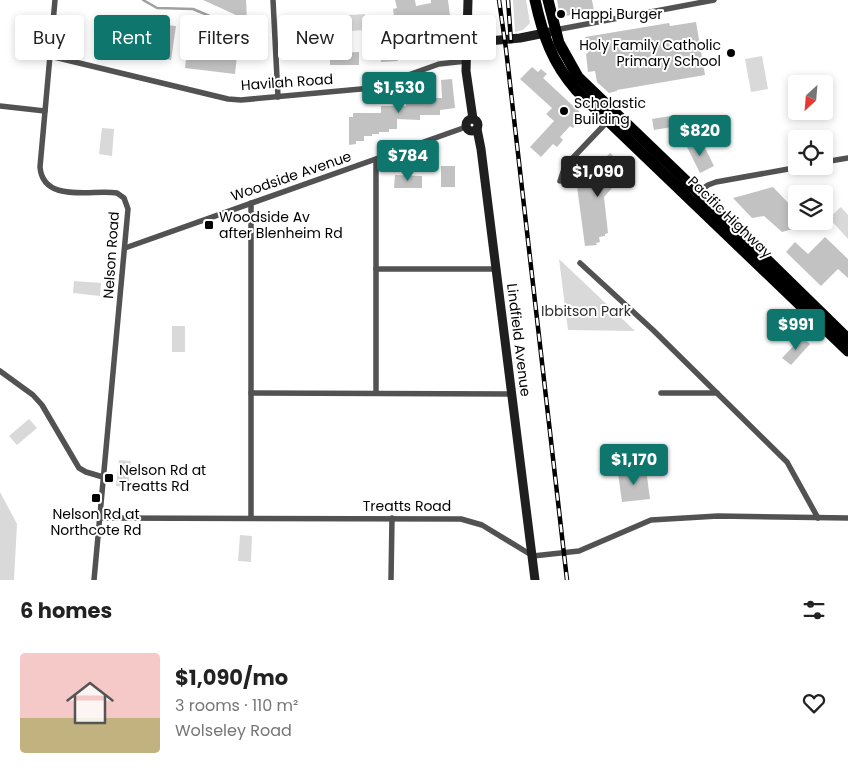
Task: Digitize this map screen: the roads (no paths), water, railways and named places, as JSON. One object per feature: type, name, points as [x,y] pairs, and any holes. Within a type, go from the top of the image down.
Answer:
[{"type":"highway","name":"Pacific Highway","points":[[535,0],[543,34],[552,55],[576,90],[608,121],[695,196],[848,339]]},
{"type":"highway","name":"Pacific Highway","points":[[548,0],[562,50],[578,77],[848,351]]},
{"type":"street","name":"Nelson Road","points":[[54,15],[55,0]]},
{"type":"street","points":[[273,0],[278,97]]},
{"type":"street","points":[[468,0],[468,14]]},
{"type":"street","points":[[496,41],[543,34],[555,30],[714,0]]},
{"type":"street","name":"Nelson Road","points":[[50,60],[40,167],[42,178],[49,186],[58,190],[113,193],[124,198],[128,208],[94,580]]},
{"type":"street","name":"Havilah Road","points":[[67,60],[228,99],[240,100],[372,88],[439,64],[466,61]]},
{"type":"street","points":[[466,61],[467,80],[474,119],[478,123],[477,129],[470,131],[466,127],[468,120],[474,119]]},
{"type":"street","points":[[0,106],[45,111]]},
{"type":"street","points":[[560,181],[566,166],[608,121]]},
{"type":"street","name":"Woodside Avenue","points":[[125,248],[466,127]]},
{"type":"street","name":"Lindfield Avenue","points":[[477,129],[535,580]]},
{"type":"street","points":[[833,160],[848,158]]},
{"type":"street","points":[[376,160],[376,393]]},
{"type":"street","points":[[695,196],[708,185],[716,182],[788,169]]},
{"type":"street","points":[[251,203],[251,518]]},
{"type":"street","points":[[580,263],[653,330],[787,462],[818,518]]},
{"type":"street","points":[[376,269],[496,268]]},
{"type":"street","points":[[0,371],[33,395],[42,405],[79,468],[104,477]]},
{"type":"street","points":[[251,393],[511,394]]},
{"type":"street","points":[[661,393],[718,393]]},
{"type":"street","points":[[533,556],[579,551],[650,520],[718,516],[848,518]]},
{"type":"street","name":"Treatts Road","points":[[100,518],[461,518],[482,525],[533,556]]},
{"type":"street","points":[[391,580],[392,518]]},
{"type":"waterway","points":[[143,0],[157,8],[193,9],[207,15]]},
{"type":"railway","points":[[499,0],[567,580]]},
{"type":"railway","points":[[508,0],[511,41]]},
{"type":"place","name":"Happi Burger","points":[[561,14]]},
{"type":"place","name":"Holy Family Catholic Primary School","points":[[731,53]]},
{"type":"place","name":"Scholastic Building","points":[[564,111]]},
{"type":"place","name":"Woodside Av after Blenheim Rd","points":[[209,225]]},
{"type":"place","name":"Nelson Rd at Treatts Rd","points":[[109,478]]},
{"type":"place","name":"Nelson Rd at Northcote Rd","points":[[96,498]]},
{"type":"park label","name":"Ibbitson Park","points":[[586,311]]}]
